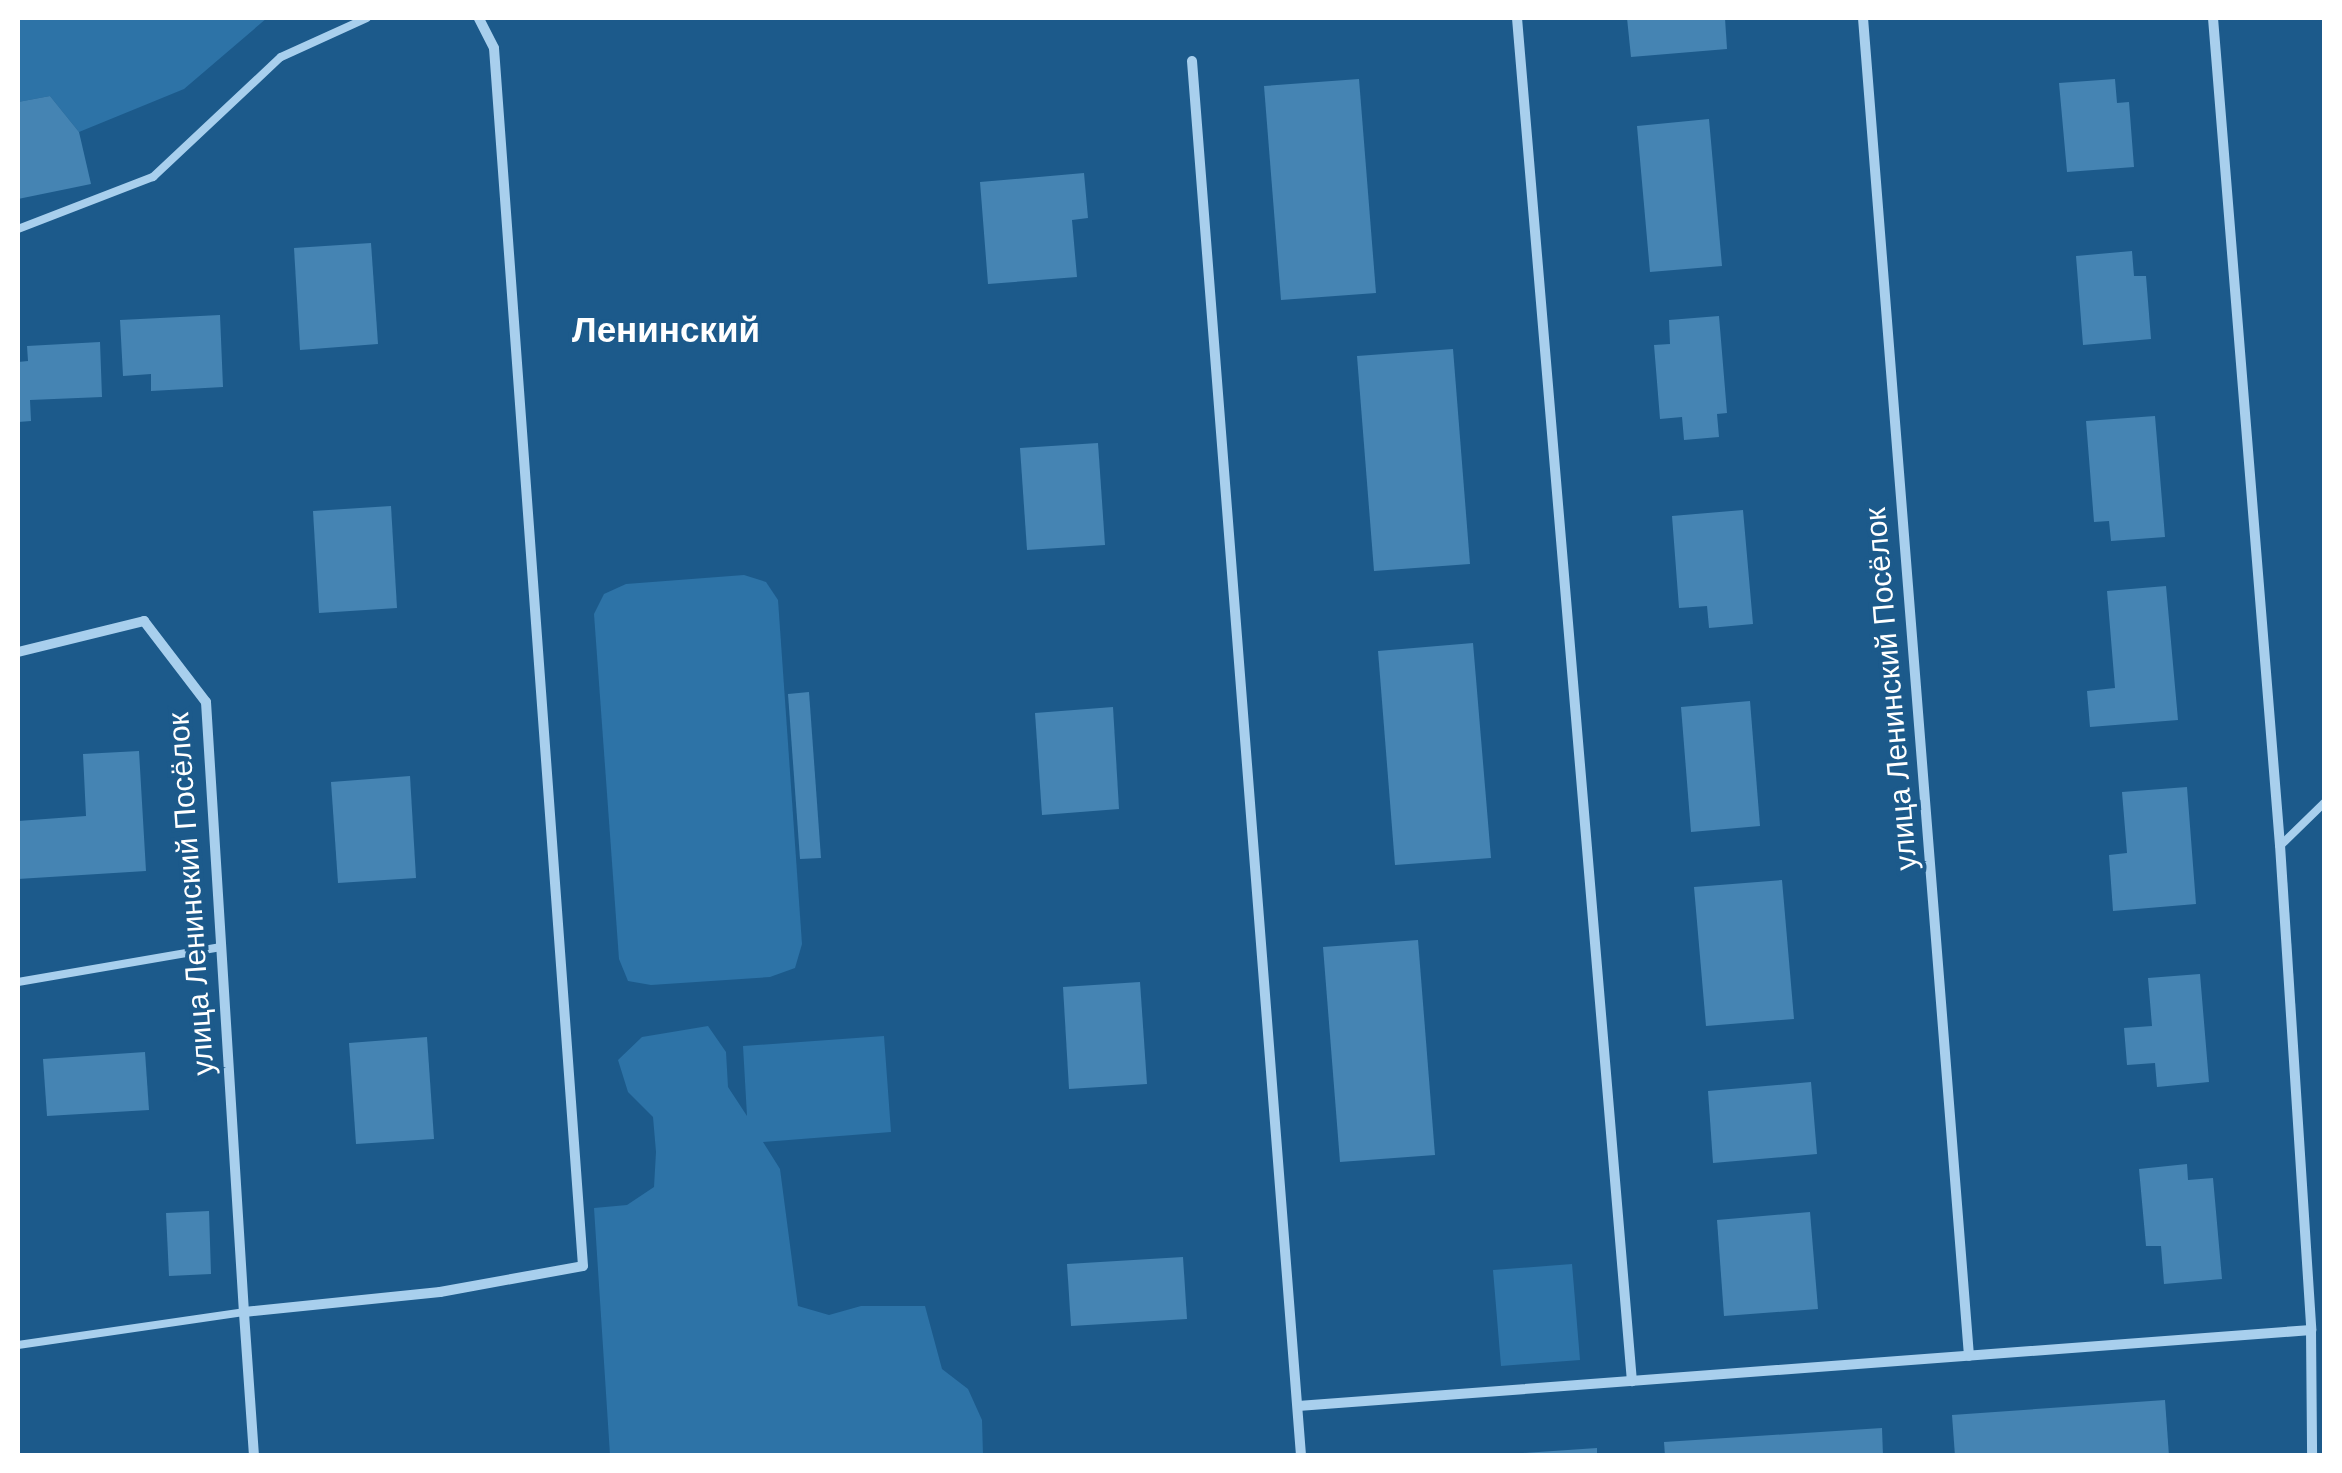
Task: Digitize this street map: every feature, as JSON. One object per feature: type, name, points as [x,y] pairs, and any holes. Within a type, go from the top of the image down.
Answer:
[{"type":"street","points":[[244,1312],[440,1292],[583,1266],[494,48],[480,18]]},
{"type":"street","points":[[1517,18],[1632,1382]]},
{"type":"street","name":"улица Ленинский Посёлок","points":[[1863,18],[1969,1356]]},
{"type":"street","points":[[2213,18],[2280,845],[2312,1330],[2312,1456]]},
{"type":"street","points":[[1192,62],[1301,1456]]},
{"type":"street","name":"улица Ленинский Посёлок","points":[[18,652],[144,621],[206,702],[254,1456]]},
{"type":"street","points":[[1298,1406],[2312,1330]]},
{"type":"lane","points":[[18,229],[153,177],[281,57],[367,18]]},
{"type":"lane","points":[[2280,845],[2324,803]]},
{"type":"lane","points":[[18,982],[221,947]]},
{"type":"lane","points":[[18,1345],[244,1312]]},
{"type":"shaded area","points":[[18,18],[267,18],[184,89],[79,132],[50,96],[18,102]]},
{"type":"shaded area","points":[[744,575],[766,582],[778,600],[802,944],[795,968],[770,977],[651,985],[628,981],[619,959],[594,614],[604,594],[626,584]]},
{"type":"shaded area","points":[[708,1026],[726,1052],[728,1087],[747,1116],[743,1046],[884,1036],[891,1132],[763,1142],[780,1169],[798,1306],[829,1315],[861,1306],[925,1306],[942,1369],[968,1389],[982,1420],[983,1455],[610,1455],[594,1208],[627,1205],[654,1187],[656,1152],[653,1117],[628,1092],[618,1060],[642,1037]]},
{"type":"shaded area","points":[[1572,1264],[1580,1360],[1501,1366],[1493,1270]]},
{"type":"building","points":[[1627,18],[1725,18],[1727,49],[1631,57]]},
{"type":"building","points":[[1359,79],[1376,293],[1281,300],[1264,86]]},
{"type":"building","points":[[2115,79],[2117,103],[2129,102],[2134,167],[2067,172],[2059,83]]},
{"type":"building","points":[[50,96],[79,132],[91,184],[18,199],[18,102]]},
{"type":"building","points":[[1709,119],[1722,266],[1650,272],[1637,126]]},
{"type":"building","points":[[1084,173],[1088,218],[1072,220],[1077,277],[988,284],[980,182]]},
{"type":"building","points":[[371,243],[378,344],[300,350],[294,248]]},
{"type":"building","points":[[2132,251],[2134,276],[2146,276],[2151,339],[2083,345],[2076,256]]},
{"type":"building","points":[[220,315],[223,387],[151,391],[151,374],[123,376],[120,320]]},
{"type":"building","points":[[1719,316],[1727,413],[1717,414],[1719,437],[1684,440],[1682,417],[1660,419],[1654,345],[1670,344],[1669,320]]},
{"type":"building","points":[[100,342],[102,397],[30,400],[31,421],[18,422],[18,362],[28,361],[27,346]]},
{"type":"building","points":[[1453,349],[1470,564],[1374,571],[1357,356]]},
{"type":"building","points":[[2155,416],[2165,537],[2111,541],[2109,521],[2094,522],[2086,421]]},
{"type":"building","points":[[1098,443],[1105,545],[1027,550],[1020,448]]},
{"type":"building","points":[[391,506],[397,608],[319,613],[313,511]]},
{"type":"building","points":[[1743,510],[1753,624],[1709,628],[1707,606],[1679,608],[1672,516]]},
{"type":"building","points":[[2166,586],[2178,720],[2090,727],[2087,691],[2115,688],[2107,591]]},
{"type":"building","points":[[1473,643],[1491,858],[1395,865],[1378,651]]},
{"type":"building","points":[[809,692],[821,858],[800,859],[788,694]]},
{"type":"building","points":[[1750,701],[1760,826],[1691,832],[1681,707]]},
{"type":"building","points":[[1113,707],[1119,809],[1042,815],[1035,713]]},
{"type":"building","points":[[139,751],[146,871],[18,879],[18,821],[86,816],[83,754]]},
{"type":"building","points":[[410,776],[416,878],[338,883],[331,782]]},
{"type":"building","points":[[2187,787],[2196,904],[2113,911],[2109,855],[2127,853],[2122,792]]},
{"type":"building","points":[[1782,880],[1794,1019],[1706,1026],[1694,887]]},
{"type":"building","points":[[1418,940],[1435,1155],[1340,1162],[1323,947]]},
{"type":"building","points":[[2200,974],[2209,1082],[2157,1087],[2155,1063],[2127,1065],[2124,1028],[2152,1026],[2148,978]]},
{"type":"building","points":[[1140,982],[1147,1084],[1069,1089],[1063,987]]},
{"type":"building","points":[[427,1037],[434,1139],[356,1144],[349,1043]]},
{"type":"building","points":[[145,1052],[149,1110],[47,1116],[43,1059]]},
{"type":"building","points":[[1811,1082],[1817,1154],[1713,1163],[1708,1091]]},
{"type":"building","points":[[2187,1164],[2188,1180],[2213,1178],[2222,1279],[2164,1284],[2161,1246],[2146,1246],[2139,1169]]},
{"type":"building","points":[[209,1211],[211,1274],[169,1276],[166,1213]]},
{"type":"building","points":[[1810,1212],[1818,1309],[1724,1316],[1717,1220]]},
{"type":"building","points":[[1183,1257],[1187,1319],[1071,1326],[1067,1264]]},
{"type":"building","points":[[2165,1400],[2169,1456],[1955,1456],[1952,1415]]},
{"type":"building","points":[[1882,1428],[1883,1456],[1665,1456],[1664,1442]]},
{"type":"building","points":[[1597,1448],[1597,1456],[1523,1456],[1523,1453]]},
{"type":"district","name":"Ленинский","points":[[666,330]]}]
